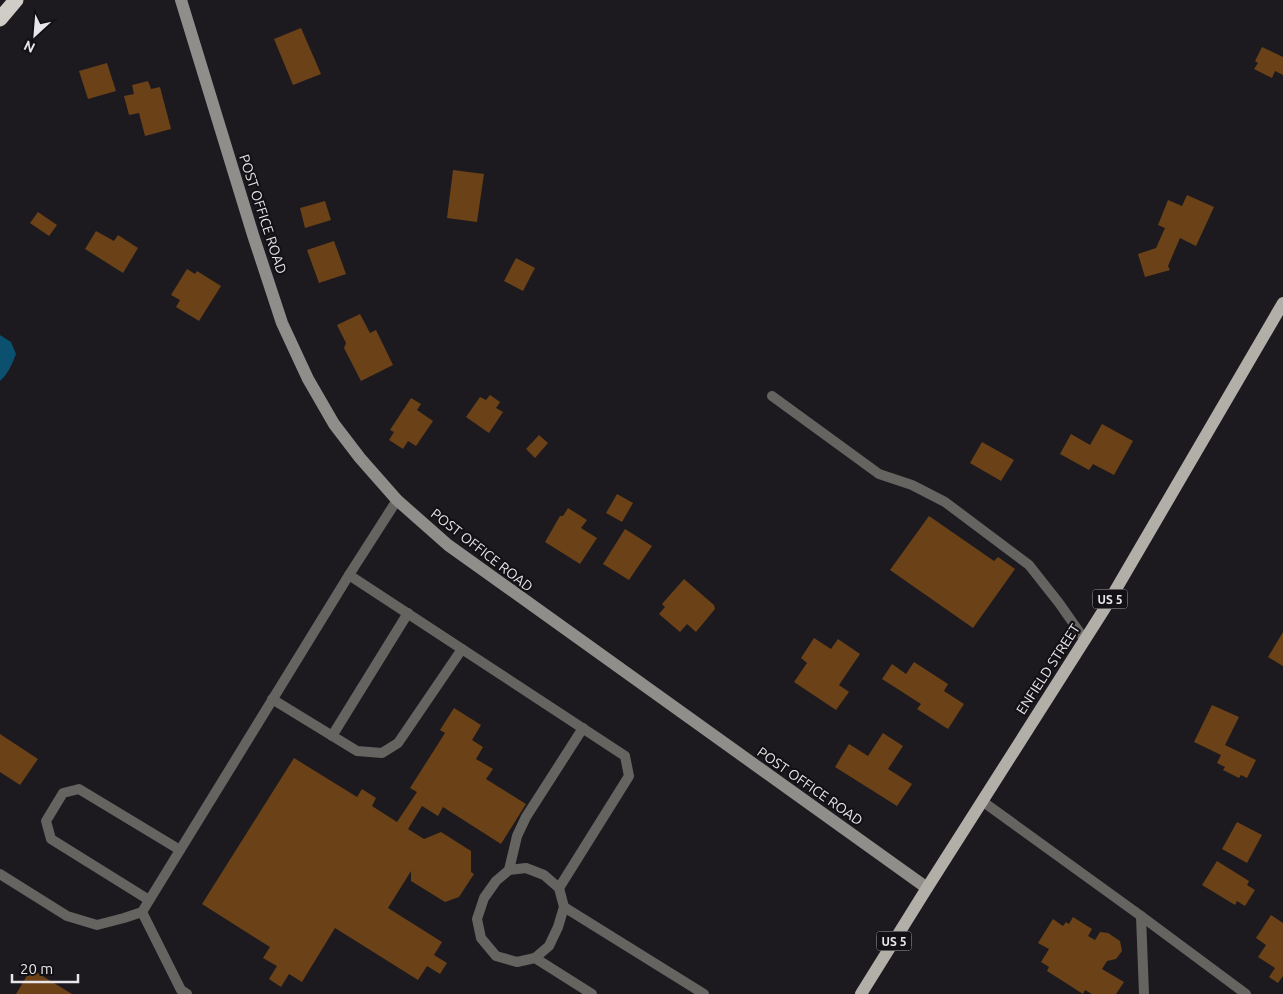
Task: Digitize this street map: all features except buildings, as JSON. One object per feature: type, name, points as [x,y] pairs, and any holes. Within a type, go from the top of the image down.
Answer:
[{"type":"highway","points":[[0,19],[16,0]]},
{"type":"main road","name":"ENFIELD STREET","points":[[861,994],[1085,640],[1283,303]]},
{"type":"street","name":"POST OFFICE ROAD","points":[[181,0],[250,226],[282,323],[308,379],[334,424],[360,458],[397,500],[448,545],[927,888]]},
{"type":"lane","points":[[772,396],[879,474],[912,484],[945,502],[1029,565],[1085,640]]},
{"type":"lane","points":[[0,874],[67,916],[97,925],[142,912],[272,699],[397,500]]},
{"type":"lane","points":[[349,575],[625,756],[628,776],[558,888]]},
{"type":"lane","points":[[332,736],[408,613]]},
{"type":"lane","points":[[272,699],[357,751],[382,753],[398,743],[462,649]]},
{"type":"lane","points":[[509,870],[517,836],[526,817],[583,728]]},
{"type":"lane","points":[[149,900],[50,839],[46,821],[63,793],[79,788],[180,850]]},
{"type":"lane","points":[[982,801],[1246,994]]},
{"type":"lane","points":[[526,868],[544,875],[558,888],[564,907],[558,927],[549,946],[535,958],[517,962],[496,956],[481,938],[477,919],[484,898],[496,881],[509,870],[526,868]]},
{"type":"lane","points":[[564,907],[704,994]]},
{"type":"lane","points":[[142,912],[182,993]]},
{"type":"lane","points":[[1141,916],[1144,994]]},
{"type":"lane","points":[[535,958],[592,994]]},
{"type":"water","points":[[0,335],[11,342],[16,354],[8,372],[0,381]]}]
